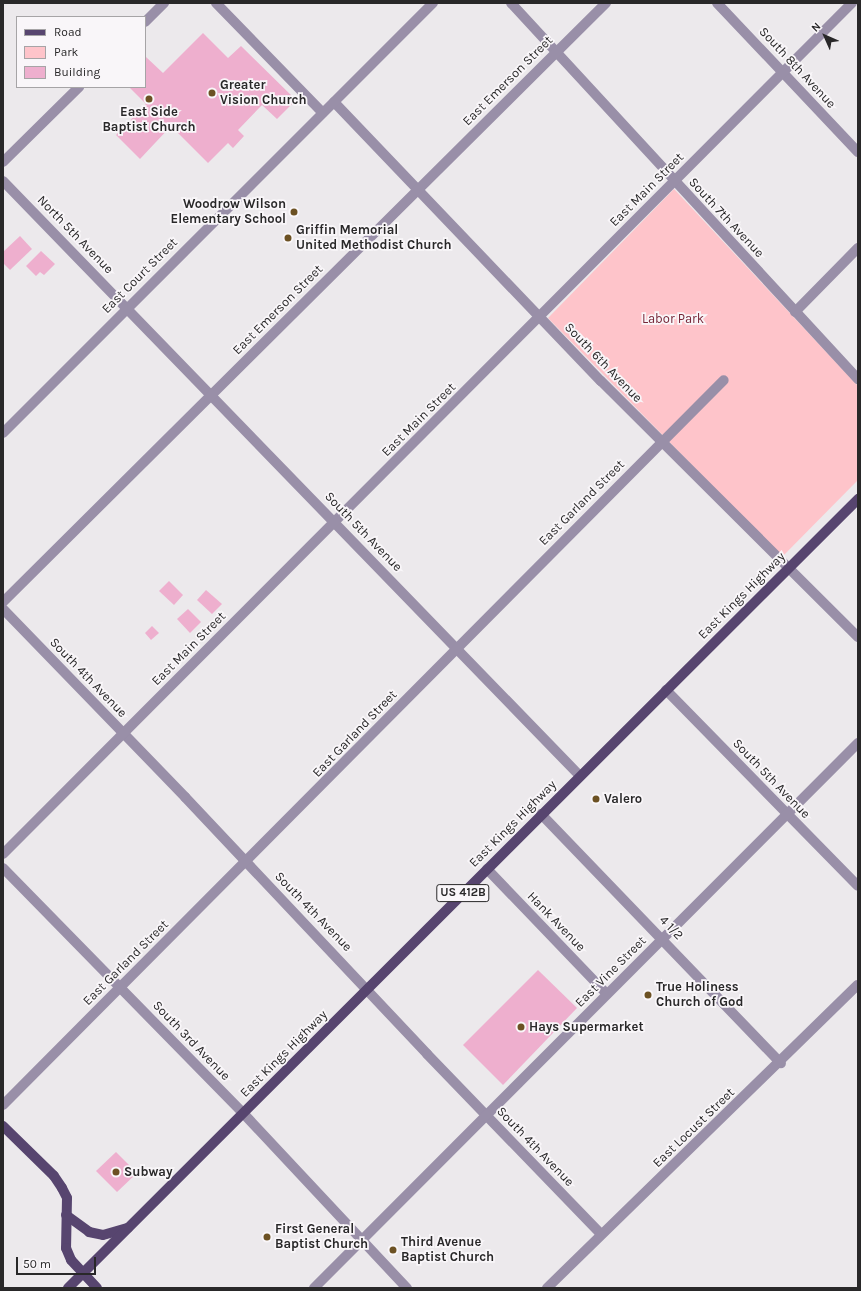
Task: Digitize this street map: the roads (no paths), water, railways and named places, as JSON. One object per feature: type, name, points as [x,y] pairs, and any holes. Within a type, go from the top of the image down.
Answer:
[{"type":"main road","name":"East Kings Highway","points":[[68,1288],[858,499]]},
{"type":"main road","points":[[3,1126],[54,1176],[67,1198],[66,1248],[72,1260],[97,1288]]},
{"type":"main road","points":[[66,1215],[90,1232],[102,1235],[128,1228]]},
{"type":"street","points":[[146,21],[164,3]]},
{"type":"street","points":[[216,3],[323,113]]},
{"type":"street","name":"East Court Street","points":[[3,433],[433,3]]},
{"type":"street","name":"South 7th Avenue","points":[[511,3],[557,51],[674,181],[858,379]]},
{"type":"street","name":"East Emerson Street","points":[[3,602],[606,3]]},
{"type":"street","name":"South 8th Avenue","points":[[717,3],[858,152]]},
{"type":"street","name":"East Main Street","points":[[3,854],[852,3]]},
{"type":"street","points":[[3,162],[78,88]]},
{"type":"street","name":"South 6th Avenue","points":[[334,102],[661,442],[789,567],[858,637]]},
{"type":"street","name":"North 5th Avenue","points":[[3,181],[127,308]]},
{"type":"street","points":[[795,312],[858,248]]},
{"type":"street","name":"South 5th Avenue","points":[[127,308],[580,776]]},
{"type":"street","name":"East Garland Street","points":[[3,1105],[245,861],[329,780],[456,647],[724,380]]},
{"type":"street","name":"South 4th Avenue","points":[[3,610],[123,733],[601,1234]]},
{"type":"street","name":"South 5th Avenue","points":[[666,690],[858,886]]},
{"type":"street","name":"East Vine Street","points":[[314,1288],[858,743]]},
{"type":"street","name":"4 1/2","points":[[541,814],[663,938],[781,1062]]},
{"type":"street","name":"South 3rd Avenue","points":[[3,868],[243,1113],[361,1241],[407,1288]]},
{"type":"street","name":"Hank Avenue","points":[[487,869],[607,994]]},
{"type":"street","name":"East Locust Street","points":[[547,1288],[601,1234],[781,1062],[858,985]]},
{"type":"place","name":"Greater Vision Church","points":[[212,93]]},
{"type":"place","name":"East Side Baptist Church","points":[[149,99]]},
{"type":"place","name":"Woodrow Wilson Elementary School","points":[[294,212]]},
{"type":"place","name":"Griffin Memorial United Methodist Church","points":[[288,238]]},
{"type":"place","name":"Valero","points":[[596,799]]},
{"type":"place","name":"True Holiness Church of God","points":[[648,995]]},
{"type":"place","name":"Hays Supermarket","points":[[521,1027]]},
{"type":"place","name":"Subway","points":[[116,1172]]},
{"type":"place","name":"First General Baptist Church","points":[[267,1237]]},
{"type":"place","name":"Third Avenue Baptist Church","points":[[393,1250]]},
{"type":"park label","name":"Labor Park","points":[[673,319]]}]
